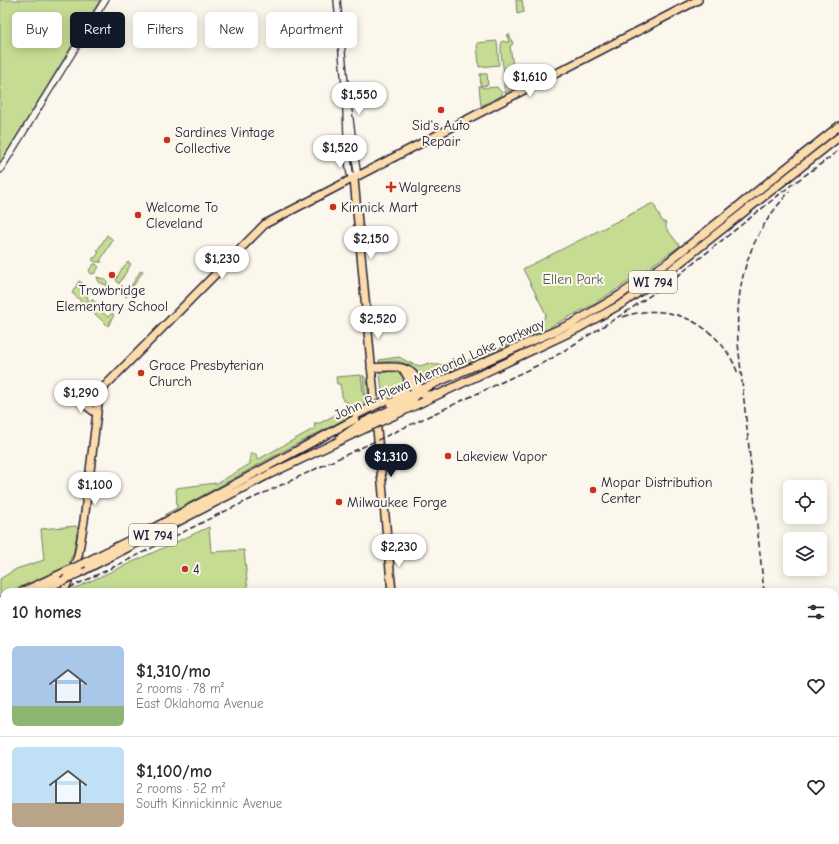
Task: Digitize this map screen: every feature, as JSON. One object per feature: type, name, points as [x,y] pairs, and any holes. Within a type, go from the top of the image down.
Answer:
[{"type":"main road","points":[[66,588],[74,569],[79,549],[87,498],[96,413],[100,397],[105,386],[262,226],[698,0]]},
{"type":"main road","name":"John R. Plewa Memorial Lake Parkway","points":[[31,588],[148,531],[320,438],[389,408],[417,391],[573,323],[620,295],[668,262],[839,126]]},
{"type":"main road","name":"John R. Plewa Memorial Lake Parkway","points":[[359,422],[389,408],[444,392],[579,328],[625,302],[672,269],[839,137]]},
{"type":"main road","points":[[354,179],[392,588]]},
{"type":"main road","points":[[415,378],[427,382],[490,358]]},
{"type":"main road","points":[[371,368],[393,366],[409,370],[418,385],[417,391]]},
{"type":"main road","points":[[402,368],[408,375],[413,387],[420,394],[427,395],[444,392]]},
{"type":"main road","points":[[389,408],[406,390],[408,385],[408,375]]},
{"type":"main road","points":[[76,399],[96,413]]},
{"type":"main road","name":"WI 794","points":[[47,588],[332,444],[359,422]]},
{"type":"street","points":[[0,170],[105,0]]},
{"type":"street","points":[[337,0],[345,84],[348,159],[350,174],[354,179]]},
{"type":"green space","points":[[0,0],[100,0],[93,12],[70,12],[71,48],[0,163]]},
{"type":"green space","points":[[516,0],[522,0],[524,12],[517,14]]},
{"type":"green space","points":[[509,34],[513,44],[510,46],[516,87],[505,93],[501,45],[502,41],[509,42],[507,35]]},
{"type":"green space","points":[[497,41],[499,65],[479,67],[477,43]]},
{"type":"green space","points":[[480,74],[487,74],[488,85],[481,86]]},
{"type":"green space","points":[[479,86],[485,88],[497,87],[502,95],[481,106]]},
{"type":"green space","name":"Ellen Park","points":[[653,203],[662,221],[666,223],[666,228],[680,246],[590,306],[550,327],[551,328],[445,373],[443,370],[436,373],[436,377],[429,379],[420,377],[407,364],[393,361],[379,362],[379,360],[399,357],[420,366],[429,363],[434,365],[458,364],[494,351],[528,335],[542,323],[546,314],[523,269]]},
{"type":"green space","points":[[107,235],[113,240],[100,261],[102,262],[92,260],[99,252],[97,251]]},
{"type":"green space","points":[[128,262],[131,264],[119,284],[116,280],[121,270]]},
{"type":"green space","points":[[94,264],[99,267],[95,273],[91,274],[89,270]]},
{"type":"green space","points":[[141,270],[143,271],[126,297],[125,296]]},
{"type":"green space","points":[[97,277],[106,280],[108,286],[99,282]]},
{"type":"green space","points":[[79,281],[82,283],[85,289],[84,291],[88,295],[87,298],[89,300],[84,304],[72,293]]},
{"type":"green space","points":[[92,299],[108,317],[112,313],[114,315],[108,326],[86,306]]},
{"type":"green space","points":[[392,371],[401,374],[404,377],[405,382],[401,390],[383,401],[380,373]]},
{"type":"green space","points":[[361,375],[365,409],[285,450],[169,514],[164,515],[177,508],[176,488],[216,484],[250,464],[250,454],[256,454],[257,460],[315,428],[314,423],[320,423],[346,409],[349,406],[346,401],[343,401],[340,384],[337,384],[336,377]]},
{"type":"green space","points":[[363,375],[367,380],[370,407],[366,408]]},
{"type":"green space","points":[[76,526],[78,528],[73,556],[71,557],[69,565],[18,588],[0,588],[0,579],[16,569],[44,560],[41,529]]},
{"type":"green space","points":[[209,527],[211,552],[244,550],[248,588],[75,588]]},
{"type":"railway","points":[[825,161],[839,150]]},
{"type":"railway","points":[[69,588],[217,515],[549,360],[626,312],[670,282],[790,186],[829,158]]},
{"type":"railway","points":[[764,588],[738,343],[739,300],[742,280],[754,243],[776,208],[790,191]]},
{"type":"railway","points":[[623,317],[641,312],[659,312],[676,315],[692,321],[707,331],[720,343],[730,357],[738,374]]},
{"type":"place","name":"Sid's Auto Repair","points":[[441,110]]},
{"type":"place","name":"Sardines Vintage Collective","points":[[167,140]]},
{"type":"place","name":"Walgreens","points":[[391,187]]},
{"type":"place","name":"Kinnick Mart","points":[[333,207]]},
{"type":"place","name":"Welcome To Cleveland","points":[[138,215]]},
{"type":"place","name":"Trowbridge Elementary School","points":[[112,275]]},
{"type":"place","name":"Grace Presbyterian Church","points":[[141,373]]},
{"type":"place","name":"Lakeview Vapor","points":[[448,456]]},
{"type":"place","name":"Mopar Distribution Center","points":[[593,490]]},
{"type":"place","name":"Milwaukee Forge","points":[[339,502]]},
{"type":"place","name":"4","points":[[185,569]]}]
